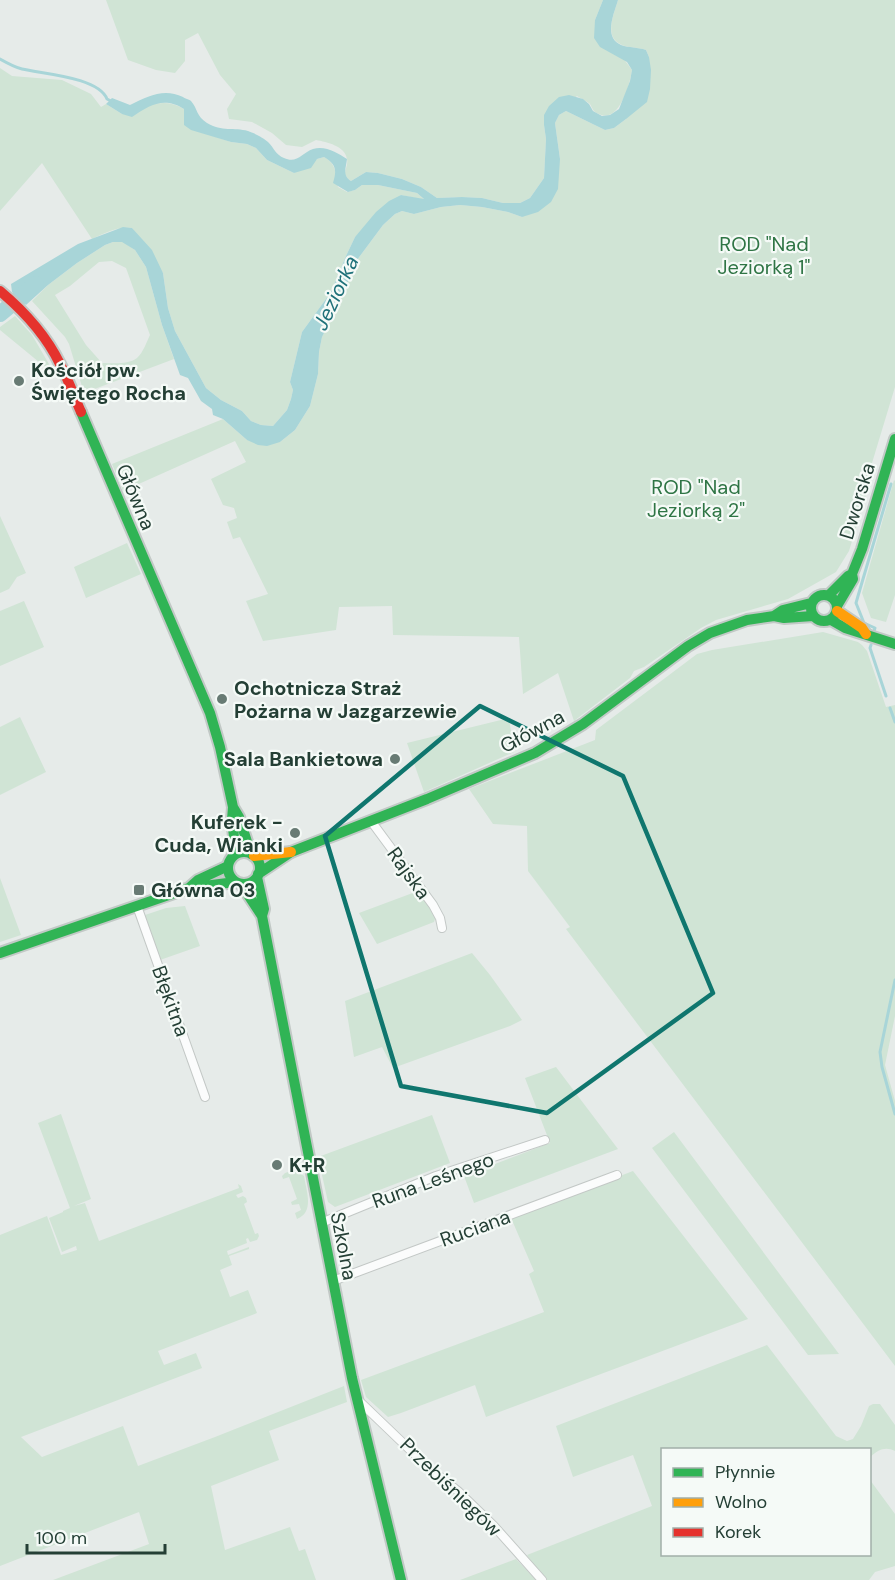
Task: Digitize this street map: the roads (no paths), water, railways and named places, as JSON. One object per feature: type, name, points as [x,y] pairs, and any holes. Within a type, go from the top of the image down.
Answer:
[{"type":"street","name":"Główna","points":[[0,291],[38,327],[52,346],[200,689],[215,730],[233,807],[235,845],[230,861]]},
{"type":"street","name":"Dworska","points":[[835,612],[853,579],[852,574],[862,549],[895,439]]},
{"type":"street","name":"Dworska","points":[[829,596],[852,574]]},
{"type":"street","points":[[835,612],[823,621],[819,620],[813,615],[811,603],[823,594],[829,596],[836,601],[835,612],[845,628],[895,644]]},
{"type":"street","name":"Główna","points":[[774,616],[783,610],[811,603]]},
{"type":"street","name":"Główna","points":[[258,875],[291,852],[427,799],[535,753],[583,724],[688,646],[710,633],[737,623],[774,616],[784,618],[813,615]]},
{"type":"street","name":"Główna","points":[[233,807],[239,817],[252,855],[291,852]]},
{"type":"street","name":"Rajska","points":[[371,821],[433,905],[442,928]]},
{"type":"street","points":[[0,952],[189,888],[250,883],[258,875],[259,864],[252,855],[240,853],[189,888]]},
{"type":"street","points":[[230,861],[228,873],[238,883]]},
{"type":"street","name":"Szkolna","points":[[258,875],[264,909],[262,916],[356,1398],[401,1580]]},
{"type":"street","name":"Szkolna","points":[[238,883],[262,916]]},
{"type":"street","name":"Błękitna","points":[[137,906],[205,1097]]},
{"type":"street","name":"Runa Leśnego","points":[[321,1223],[436,1176],[545,1140]]},
{"type":"street","name":"Ruciana","points":[[333,1281],[617,1175]]},
{"type":"street","name":"Przebiśniegów","points":[[356,1398],[429,1468],[459,1492],[542,1580]]},
{"type":"water","points":[[603,0],[618,0],[612,18],[612,37],[621,45],[646,50],[651,70],[647,102],[614,128],[605,130],[566,111],[559,115],[555,123],[560,159],[558,189],[551,202],[538,212],[522,217],[508,212],[460,205],[414,214],[402,211],[383,225],[357,260],[322,337],[318,374],[310,406],[295,430],[280,442],[267,446],[247,440],[223,419],[213,415],[212,409],[201,401],[188,378],[180,375],[162,325],[146,267],[135,250],[122,242],[105,245],[77,263],[26,305],[12,292],[11,284],[78,244],[123,227],[132,228],[152,250],[163,273],[168,308],[175,331],[206,388],[221,400],[242,411],[251,421],[273,426],[287,410],[291,399],[293,390],[290,382],[302,332],[331,292],[355,237],[376,212],[389,201],[401,195],[424,199],[417,193],[378,185],[362,185],[348,192],[333,183],[334,168],[331,162],[324,157],[317,159],[311,168],[294,173],[267,160],[256,148],[247,144],[231,142],[191,130],[184,125],[184,109],[176,105],[156,104],[132,117],[106,104],[112,98],[130,105],[156,94],[176,94],[191,101],[201,118],[207,123],[253,133],[266,140],[281,157],[289,160],[318,148],[335,152],[347,159],[346,174],[351,181],[366,172],[378,173],[421,187],[437,198],[482,198],[503,203],[520,203],[530,198],[544,178],[546,139],[544,115],[549,106],[559,97],[569,95],[583,99],[593,111],[602,116],[610,115],[619,109],[632,70],[627,62],[600,47],[594,38],[595,20]]},
{"type":"waterway","points":[[0,59],[22,69],[82,81],[102,92],[107,99],[113,102]]},
{"type":"waterway","name":"Jeziorka","points":[[0,314],[36,284]]},
{"type":"waterway","points":[[874,631],[875,628],[864,623],[856,603],[891,484]]},
{"type":"waterway","points":[[871,645],[870,648],[886,696]]},
{"type":"waterway","points":[[890,708],[895,722]]},
{"type":"waterway","points":[[895,980],[880,1052],[895,1114]]},
{"type":"place","name":"Kościół pw. Świętego Rocha","points":[[19,381]]},
{"type":"place","name":"Ochotnicza Straż Pożarna w Jazgarzewie","points":[[222,699]]},
{"type":"place","name":"Sala Bankietowa","points":[[395,759]]},
{"type":"place","name":"Kuferek - Cuda, Wianki","points":[[295,833]]},
{"type":"place","name":"Główna 03","points":[[139,890]]},
{"type":"place","name":"K+R","points":[[277,1165]]},
{"type":"park label","name":"ROD \"Nad Jeziorką 1\"","points":[[764,256]]},
{"type":"park label","name":"ROD \"Nad Jeziorką 2\"","points":[[696,498]]}]
